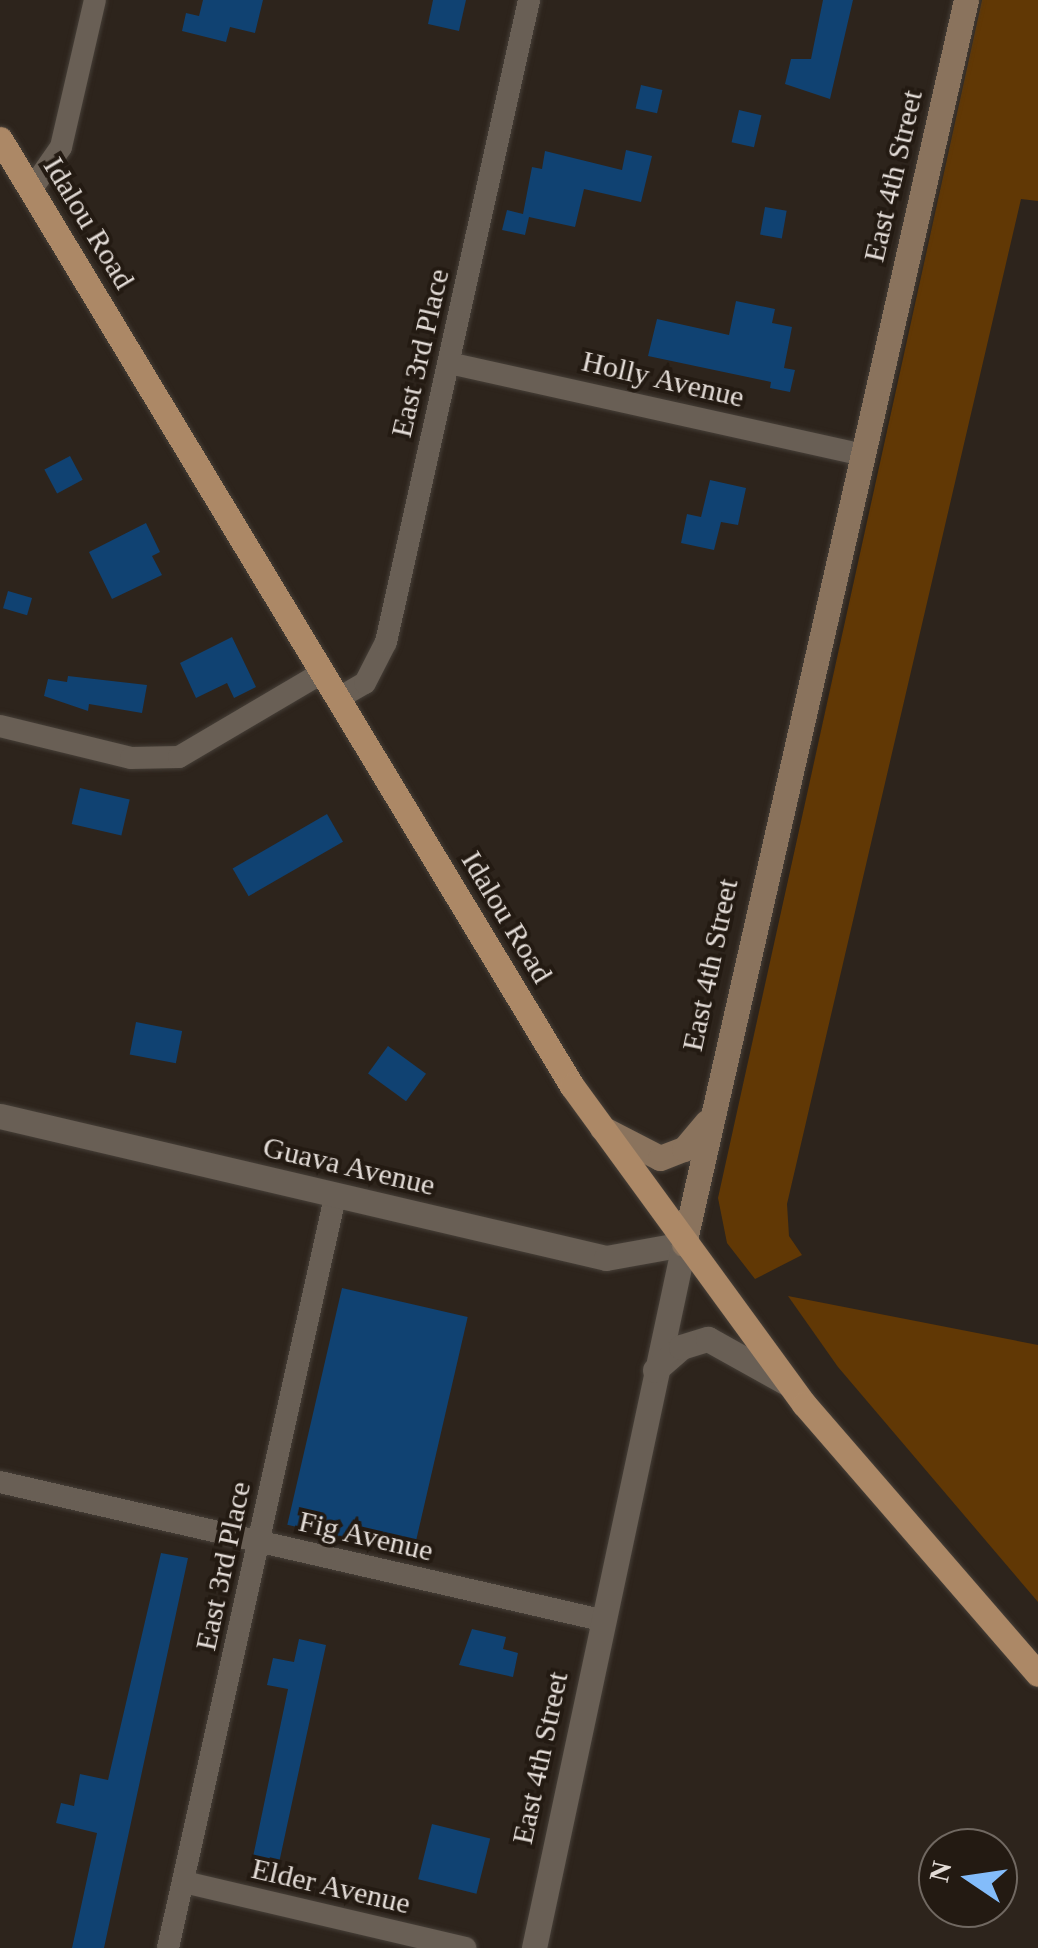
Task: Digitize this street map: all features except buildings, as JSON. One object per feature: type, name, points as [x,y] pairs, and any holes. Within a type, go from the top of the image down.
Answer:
[{"type":"main road","name":"East 4th Street","points":[[684,1244],[966,0]]},
{"type":"main road","name":"Idalou Road","points":[[0,139],[320,674],[602,1128],[788,1384],[1038,1674]]},
{"type":"main road","points":[[602,1128],[660,1158],[684,1149],[710,1118]]},
{"type":"street","points":[[31,190],[61,148],[95,0]]},
{"type":"street","name":"East 3rd Place","points":[[336,699],[365,683],[386,642],[529,0]]},
{"type":"street","name":"Holly Avenue","points":[[449,363],[863,455]]},
{"type":"street","points":[[0,726],[131,758],[179,758],[320,674]]},
{"type":"street","name":"Guava Avenue","points":[[0,1117],[606,1258],[684,1244]]},
{"type":"street","name":"East 3rd Place","points":[[168,1948],[336,1197]]},
{"type":"street","name":"East 4th Street","points":[[534,1948],[684,1244]]},
{"type":"street","points":[[655,1370],[681,1347],[708,1340],[788,1384]]},
{"type":"street","name":"Fig Avenue","points":[[0,1482],[601,1620]]},
{"type":"street","name":"Elder Avenue","points":[[184,1882],[465,1948]]},
{"type":"shaded area","points":[[982,0],[1038,0],[1038,201],[1021,199],[787,1204],[789,1236],[802,1255],[755,1279],[727,1243],[718,1198]]},
{"type":"shaded area","points":[[788,1296],[1038,1345],[1038,1602],[838,1367]]}]
